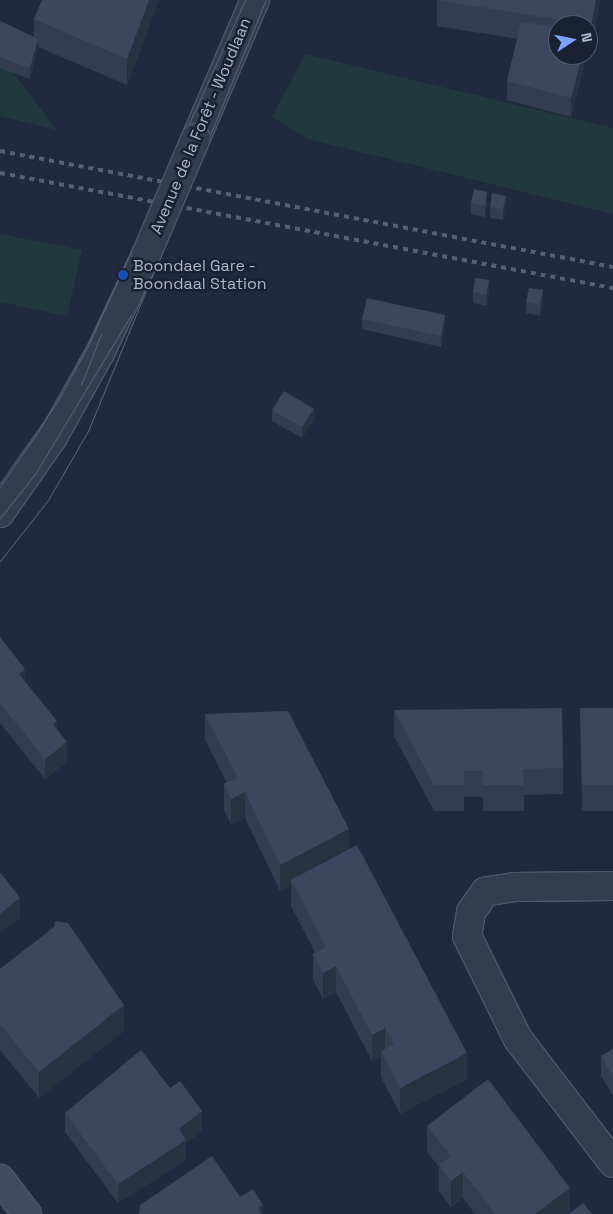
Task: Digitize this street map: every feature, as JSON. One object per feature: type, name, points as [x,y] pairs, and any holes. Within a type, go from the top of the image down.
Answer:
[{"type":"street","name":"Avenue de la Forêt - Woudlaan","points":[[0,513],[53,437],[101,351],[146,256],[255,0]]},
{"type":"street","points":[[613,886],[515,887],[485,892],[470,912],[467,936],[518,1039],[613,1163]]},
{"type":"street","points":[[0,1179],[27,1214]]},
{"type":"shaded area","points":[[305,54],[613,128],[613,214],[308,139],[272,117]]},
{"type":"shaded area","points":[[0,55],[7,65],[57,130],[0,116]]},
{"type":"shaded area","points":[[0,234],[82,250],[67,316],[0,302]]},
{"type":"building","points":[[42,0],[149,0],[127,59],[34,19]]},
{"type":"building","points":[[437,0],[596,0],[593,15],[548,15],[548,18]]},
{"type":"building","points":[[0,21],[38,39],[30,68],[0,57]]},
{"type":"building","points":[[521,22],[548,26],[548,65],[579,65],[571,98],[507,81]]},
{"type":"building","points":[[474,189],[487,192],[485,206],[471,203]]},
{"type":"building","points":[[492,193],[506,196],[503,209],[490,207]]},
{"type":"building","points":[[475,278],[489,280],[486,295],[473,292]]},
{"type":"building","points":[[529,288],[543,290],[540,305],[526,302]]},
{"type":"building","points":[[367,298],[445,315],[441,336],[362,319]]},
{"type":"building","points":[[284,391],[314,409],[302,427],[272,410]]},
{"type":"building","points":[[0,637],[25,669],[19,674],[57,721],[53,724],[67,742],[45,759],[0,703]]},
{"type":"building","points":[[562,708],[563,768],[523,769],[524,785],[483,785],[483,771],[464,771],[464,785],[434,785],[394,710]]},
{"type":"building","points":[[580,708],[613,708],[613,785],[582,785]]},
{"type":"building","points":[[288,711],[349,829],[280,865],[245,792],[231,799],[224,784],[238,778],[205,714]]},
{"type":"building","points":[[357,845],[467,1053],[400,1088],[381,1051],[394,1044],[385,1028],[372,1035],[336,966],[323,973],[313,954],[326,947],[291,880]]},
{"type":"building","points":[[0,874],[20,898],[0,914]]},
{"type":"building","points":[[55,921],[68,923],[124,1005],[39,1072],[0,1024],[0,969],[54,927]]},
{"type":"building","points":[[613,1049],[613,1077],[601,1056]]},
{"type":"building","points":[[141,1050],[170,1088],[180,1081],[202,1111],[179,1129],[186,1140],[118,1184],[65,1113]]},
{"type":"building","points":[[488,1079],[570,1188],[535,1214],[495,1214],[463,1172],[451,1181],[439,1165],[451,1156],[427,1126]]},
{"type":"building","points":[[212,1156],[240,1197],[253,1189],[263,1205],[258,1208],[262,1214],[139,1214],[140,1205]]},
{"type":"building","points":[[583,1203],[592,1214],[569,1214]]},
{"type":"tram line","points":[[0,483],[56,404],[88,346],[245,0]]},
{"type":"tram line","points":[[0,561],[48,500],[88,431],[266,0]]},
{"type":"tram line","points":[[0,518],[35,474],[131,315]]},
{"type":"tram line","points":[[81,385],[101,334]]},
{"type":"railway","points":[[0,151],[613,267]]},
{"type":"railway","points":[[0,173],[613,288]]},
{"type":"place","name":"Boondael Gare - Boondaal Station","points":[[123,275]]}]
